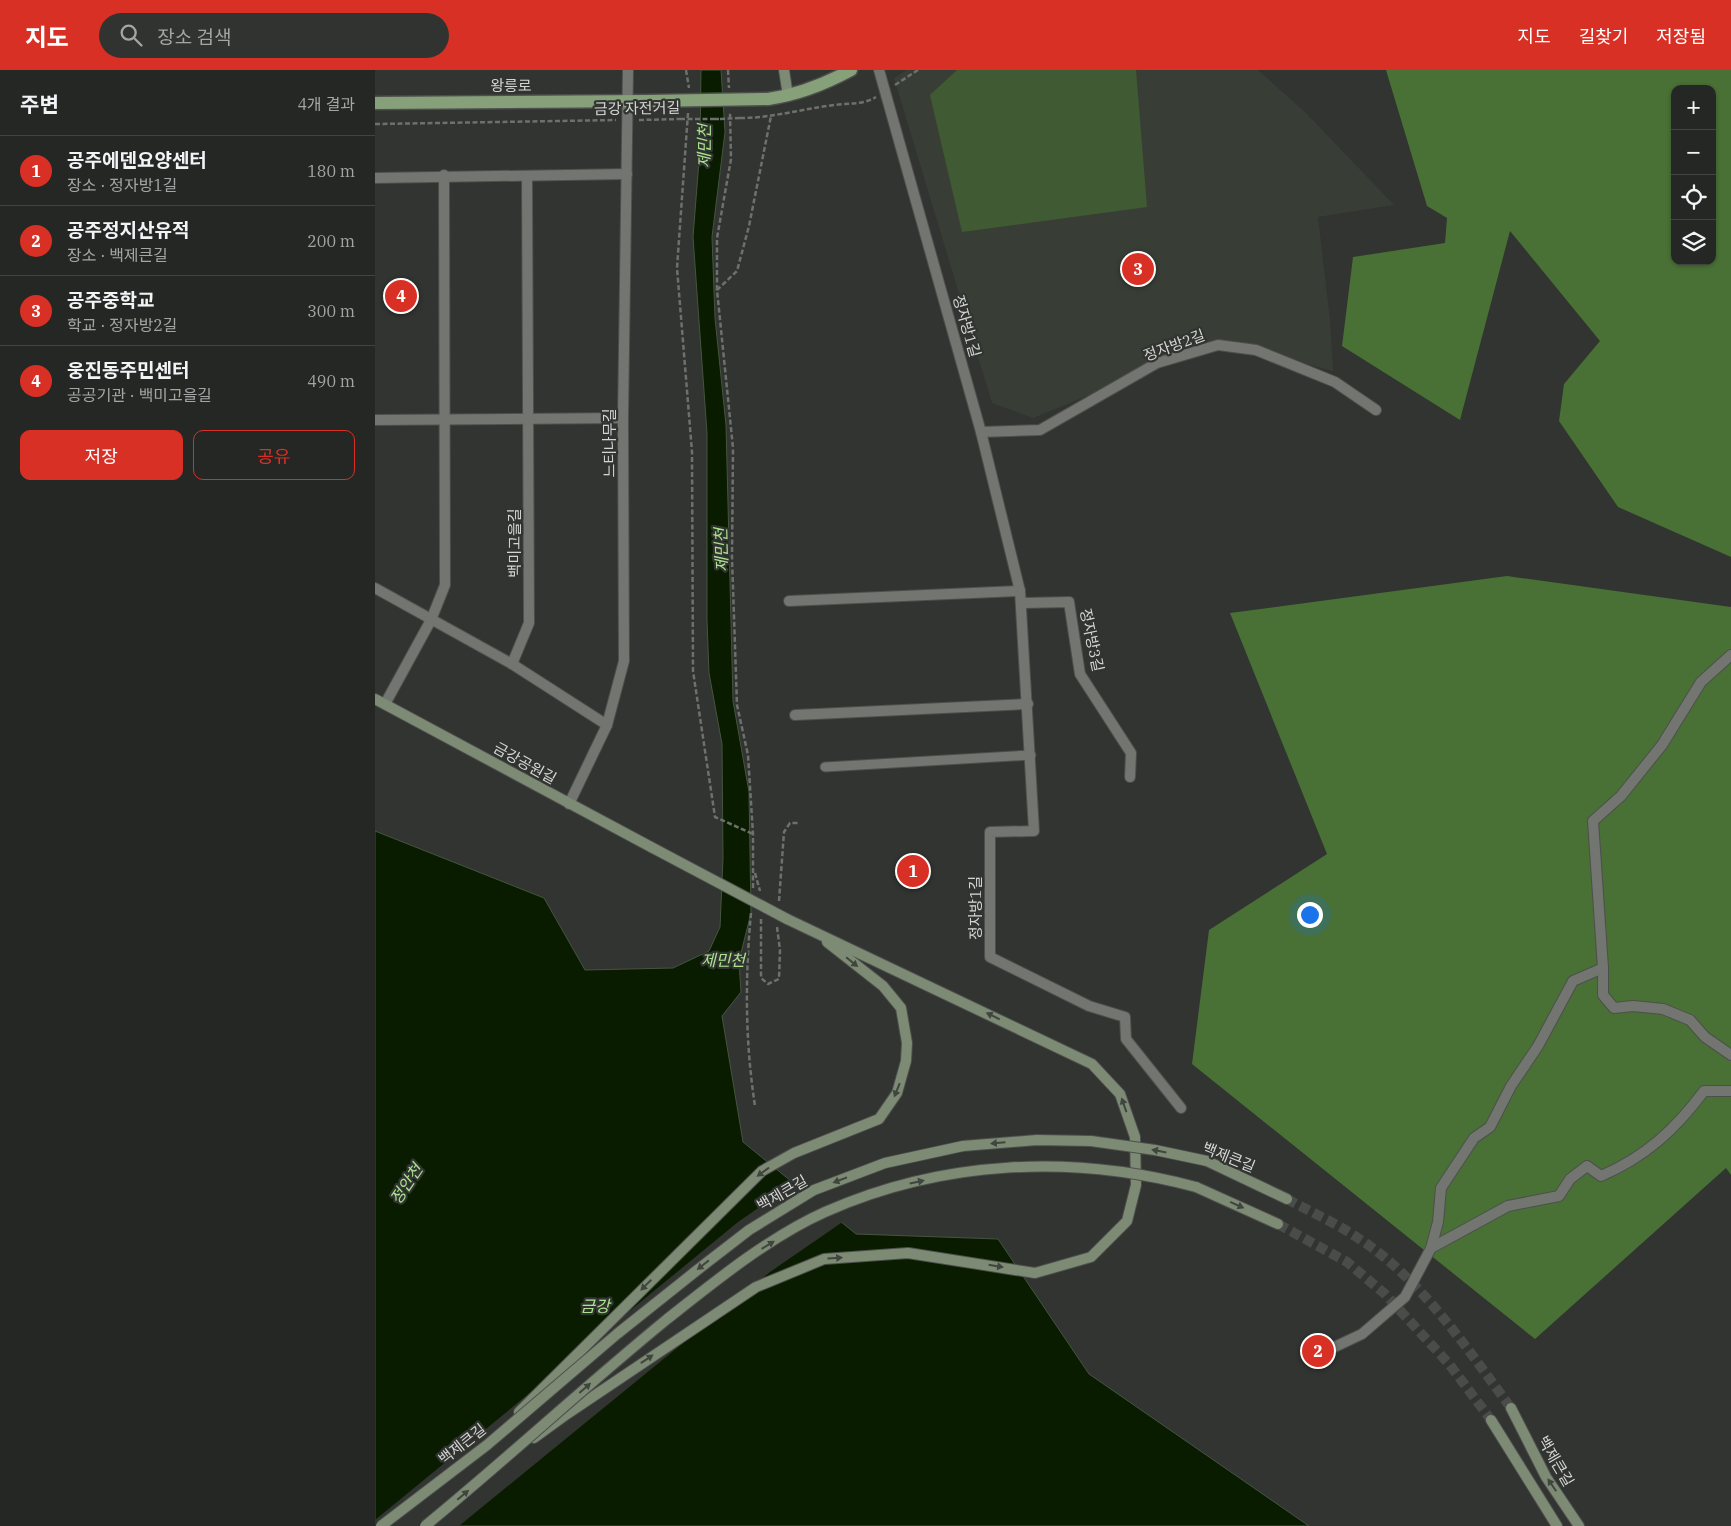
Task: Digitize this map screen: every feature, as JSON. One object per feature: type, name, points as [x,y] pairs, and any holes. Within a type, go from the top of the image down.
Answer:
[{"type":"main road","points":[[784,70],[788,96],[831,81],[851,70]]},
{"type":"main road","name":"왕릉로","points":[[375,102],[648,101],[768,99],[788,96]]},
{"type":"main road","name":"금강공원길","points":[[375,699],[569,804],[787,919],[814,931]]},
{"type":"main road","points":[[487,1445],[762,1171],[794,1153],[879,1119],[897,1093],[906,1061],[907,1042],[901,1008],[883,986],[814,931]]},
{"type":"main road","points":[[494,1469],[567,1414],[756,1287],[824,1259],[908,1253],[1035,1273],[1091,1258],[1127,1221],[1136,1185],[1135,1137],[1120,1094],[1092,1064],[814,931]]},
{"type":"main road","name":"백제큰길","points":[[381,1526],[487,1445],[617,1334],[749,1230],[814,1190],[885,1163],[963,1146],[1037,1140],[1091,1141],[1155,1150],[1207,1161],[1287,1199]]},
{"type":"main road","points":[[425,1526],[494,1469],[627,1352],[710,1285],[763,1248],[823,1213],[893,1187],[978,1169],[1043,1166],[1092,1168],[1152,1175],[1196,1187],[1279,1224]]},
{"type":"main road","name":"백제큰길","points":[[1511,1408],[1547,1477],[1579,1526]]},
{"type":"main road","points":[[1491,1420],[1557,1526]]},
{"type":"street","name":"느티나무길","points":[[569,804],[607,725],[624,661],[623,418],[628,70]]},
{"type":"street","name":"정자방1길","points":[[879,70],[981,432],[1023,603],[1034,831],[991,832],[990,957],[1089,1006],[1125,1017],[1126,1039],[1181,1108]]},
{"type":"street","points":[[375,178],[444,175],[627,174]]},
{"type":"street","points":[[385,704],[431,620],[445,585],[444,175]]},
{"type":"street","name":"백미고을길","points":[[512,664],[529,623],[527,176]]},
{"type":"street","name":"정자방2길","points":[[981,432],[1040,430],[1157,363],[1218,345],[1256,350],[1335,382],[1376,410]]},
{"type":"street","points":[[375,420],[623,418]]},
{"type":"street","points":[[375,588],[512,664],[607,725]]},
{"type":"street","points":[[789,601],[1021,591]]},
{"type":"street","name":"정자방3길","points":[[1023,603],[1069,602],[1080,674],[1131,753],[1130,777]]},
{"type":"street","points":[[1731,655],[1701,682],[1662,744],[1621,796],[1593,821],[1603,968],[1603,995],[1614,1008],[1633,1006],[1663,1009],[1690,1020],[1705,1037],[1731,1055]]},
{"type":"street","points":[[795,716],[1028,704]]},
{"type":"street","points":[[1326,1351],[1362,1334],[1405,1297],[1431,1248],[1438,1222],[1441,1188],[1474,1138],[1490,1127],[1511,1086],[1537,1046],[1573,981],[1603,968]]},
{"type":"street","points":[[1431,1248],[1508,1206],[1559,1196],[1570,1179],[1587,1166],[1601,1176],[1628,1165],[1661,1139],[1687,1114],[1704,1091],[1731,1091]]},
{"type":"lane","points":[[825,767],[1031,755]]},
{"type":"path","points":[[686,70],[689,89]]},
{"type":"path","points":[[728,70],[729,89]]},
{"type":"path","name":"금강 자전거길","points":[[375,124],[771,116],[833,105],[867,102],[918,70]]},
{"type":"path","points":[[688,107],[677,268],[692,452],[693,671],[709,784],[717,818],[753,834]]},
{"type":"path","points":[[729,109],[731,159],[717,238],[717,290],[733,448],[732,558],[737,705],[748,755],[753,834],[753,890]]},
{"type":"path","points":[[717,290],[737,271],[749,226],[771,116]]},
{"type":"path","points":[[751,909],[746,985],[747,1036],[755,1106]]},
{"type":"shaded area","points":[[907,70],[1258,70],[1306,113],[1394,205],[1318,217],[1330,321],[1333,371],[1238,347],[1197,351],[1033,418],[992,403],[894,78]]},
{"type":"shaded area","points":[[957,70],[1136,70],[1147,207],[962,232],[930,95]]},
{"type":"green space","points":[[1386,70],[1731,70],[1731,557],[1618,507],[1559,421],[1564,384],[1600,341],[1510,231],[1460,420],[1342,346],[1353,257],[1445,243],[1447,218],[1427,206]]},
{"type":"green space","points":[[1507,576],[1731,607],[1731,1175],[1726,1168],[1535,1339],[1192,1064],[1209,930],[1327,854],[1230,613]]},
{"type":"water","name":"금강","points":[[701,70],[721,70],[725,132],[712,237],[715,318],[726,425],[733,701],[749,792],[751,913],[739,961],[741,992],[722,1016],[743,1142],[856,1234],[998,1239],[1089,1374],[1309,1526],[375,1526],[375,831],[544,898],[585,970],[673,968],[709,951],[720,927],[723,858],[722,744],[709,673],[707,620],[707,433],[693,237],[700,148]]},
{"type":"pier","points":[[796,1182],[844,1221],[770,1272],[459,1526],[375,1526],[375,1520],[738,1222]]},
{"type":"tunnel","points":[[1287,1199],[1352,1234],[1383,1256],[1404,1275],[1443,1317],[1511,1408]]},
{"type":"tunnel","points":[[1278,1224],[1347,1262],[1385,1294],[1449,1364],[1491,1420]]},
{"type":"place","name":"공주중학교","points":[[1138,269]]},
{"type":"place","name":"웅진동주민센터","points":[[401,296]]},
{"type":"place","name":"공주에덴요양센터","points":[[913,871]]},
{"type":"place","name":"공주정지산유적","points":[[1318,1351]]},
{"type":"water label","name":"제민천","points":[[704,146]]},
{"type":"water label","name":"제민천","points":[[721,550]]},
{"type":"water label","name":"제민천","points":[[723,960]]},
{"type":"water label","name":"정안천","points":[[406,1184]]}]
